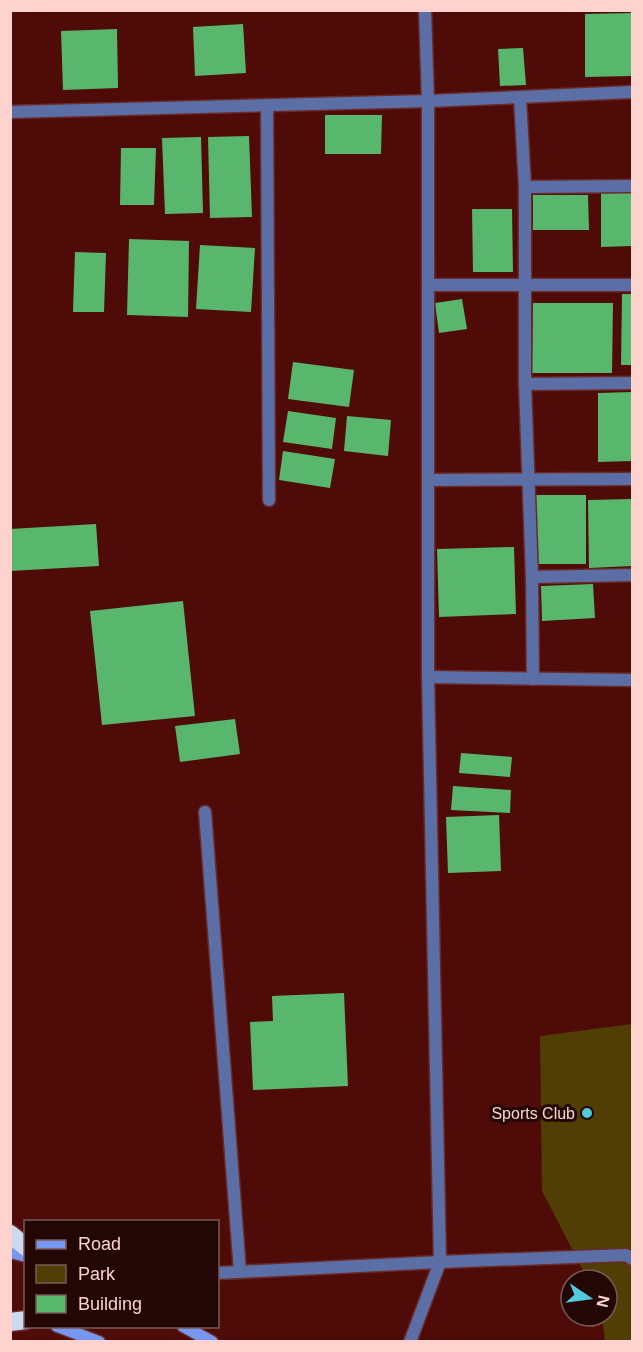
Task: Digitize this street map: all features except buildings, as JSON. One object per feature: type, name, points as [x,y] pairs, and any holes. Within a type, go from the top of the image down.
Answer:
[{"type":"highway","points":[[10,1234],[24,1245]]},
{"type":"street","points":[[410,1341],[440,1262],[428,677],[428,101],[425,10]]},
{"type":"street","points":[[10,112],[428,101],[633,92]]},
{"type":"street","points":[[520,98],[525,187],[525,384],[533,679]]},
{"type":"street","points":[[267,105],[269,500]]},
{"type":"street","points":[[525,187],[633,186]]},
{"type":"street","points":[[428,285],[633,285]]},
{"type":"street","points":[[525,384],[633,383]]},
{"type":"street","points":[[428,480],[633,479]]},
{"type":"street","points":[[532,577],[633,575]]},
{"type":"street","points":[[428,677],[633,680]]},
{"type":"street","points":[[205,812],[240,1272]]},
{"type":"street","points":[[219,1273],[630,1254]]},
{"type":"street","points":[[63,1328],[99,1341]]},
{"type":"street","points":[[187,1328],[212,1341]]},
{"type":"green space","name":"Sports Club","points":[[632,1024],[632,1341],[605,1341],[603,1328],[619,1328],[619,1268],[582,1268],[542,1191],[540,1036]]},
{"type":"place","name":"Sports Club","points":[[587,1113]]}]
